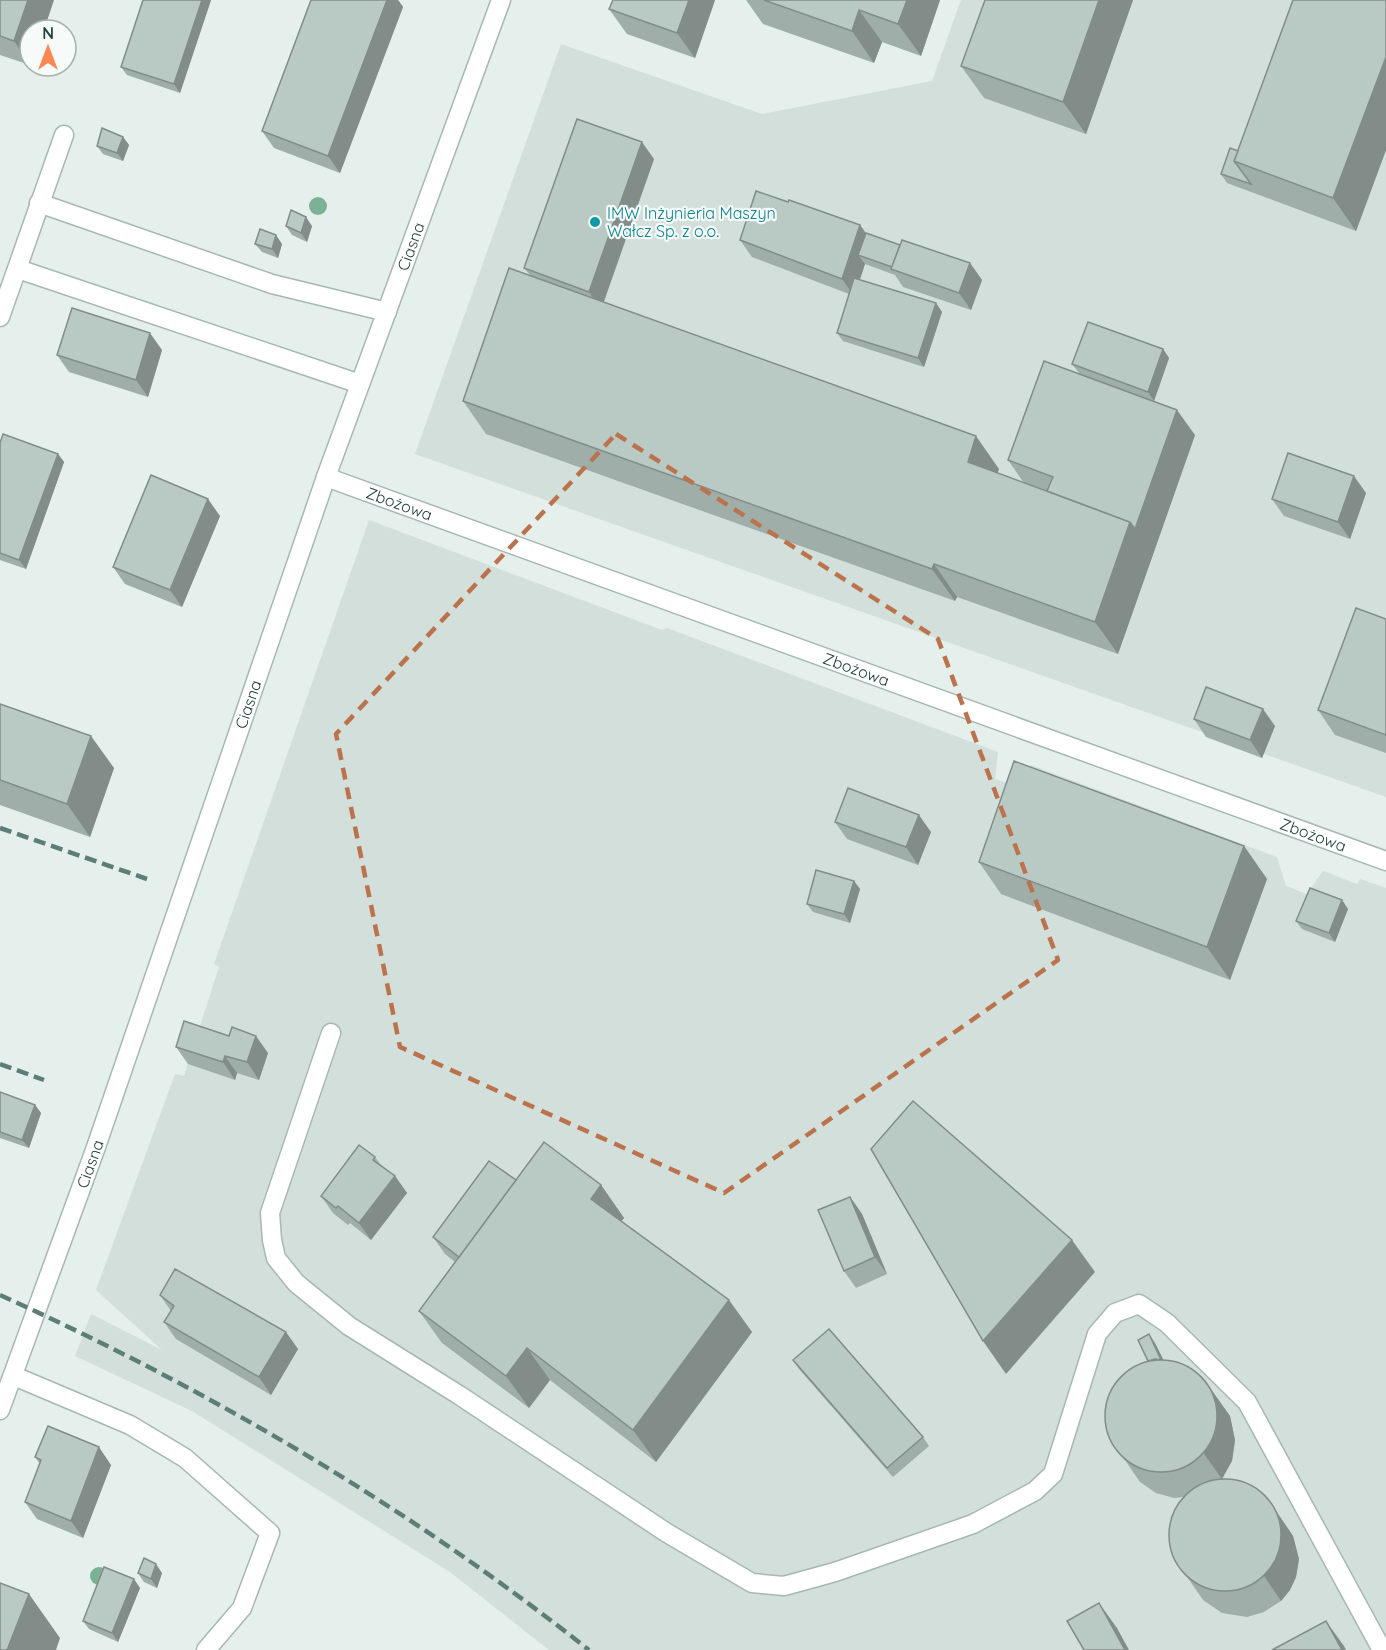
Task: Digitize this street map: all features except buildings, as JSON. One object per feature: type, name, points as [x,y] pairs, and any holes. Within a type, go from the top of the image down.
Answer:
[{"type":"street","name":"Ciasna","points":[[0,1410],[99,1138],[326,477],[501,0]]},
{"type":"street","points":[[0,317],[64,135]]},
{"type":"street","points":[[39,203],[272,284],[387,312]]},
{"type":"street","points":[[18,269],[360,384]]},
{"type":"street","name":"Zbożowa","points":[[326,477],[1386,861]]},
{"type":"street","points":[[331,1032],[270,1213],[276,1258],[296,1283],[349,1326],[459,1395],[667,1533],[752,1583],[784,1586],[835,1572],[973,1524],[1035,1491],[1053,1474],[1097,1334],[1115,1312],[1139,1304],[1167,1323],[1247,1402],[1382,1650]]},
{"type":"street","points":[[14,1376],[130,1425],[185,1458],[270,1533],[242,1608],[206,1650]]},
{"type":"highlighted area","points":[[616,434],[938,639],[1058,960],[724,1193],[400,1047],[336,734]]},
{"type":"shaded area","points":[[961,0],[1386,0],[1386,797],[415,454],[561,44],[762,114],[932,81]]},
{"type":"shaded area","points":[[369,520],[662,630],[667,628],[998,752],[995,779],[1018,787],[1031,765],[1277,857],[1286,886],[1307,894],[1323,871],[1357,884],[1360,879],[1386,888],[1386,1650],[549,1650],[450,1572],[192,1411],[75,1356],[91,1314],[162,1350],[96,1290],[175,1074],[184,1076],[219,967],[214,964]]},
{"type":"railway","points":[[0,828],[147,879]]},
{"type":"railway","points":[[0,1064],[44,1080]]},
{"type":"railway","points":[[0,1295],[155,1370],[305,1454],[450,1548],[589,1650]]},
{"type":"place","name":"IMW Inżynieria Maszyn Wałcz Sp. z o.o.","points":[[595,222]]}]
